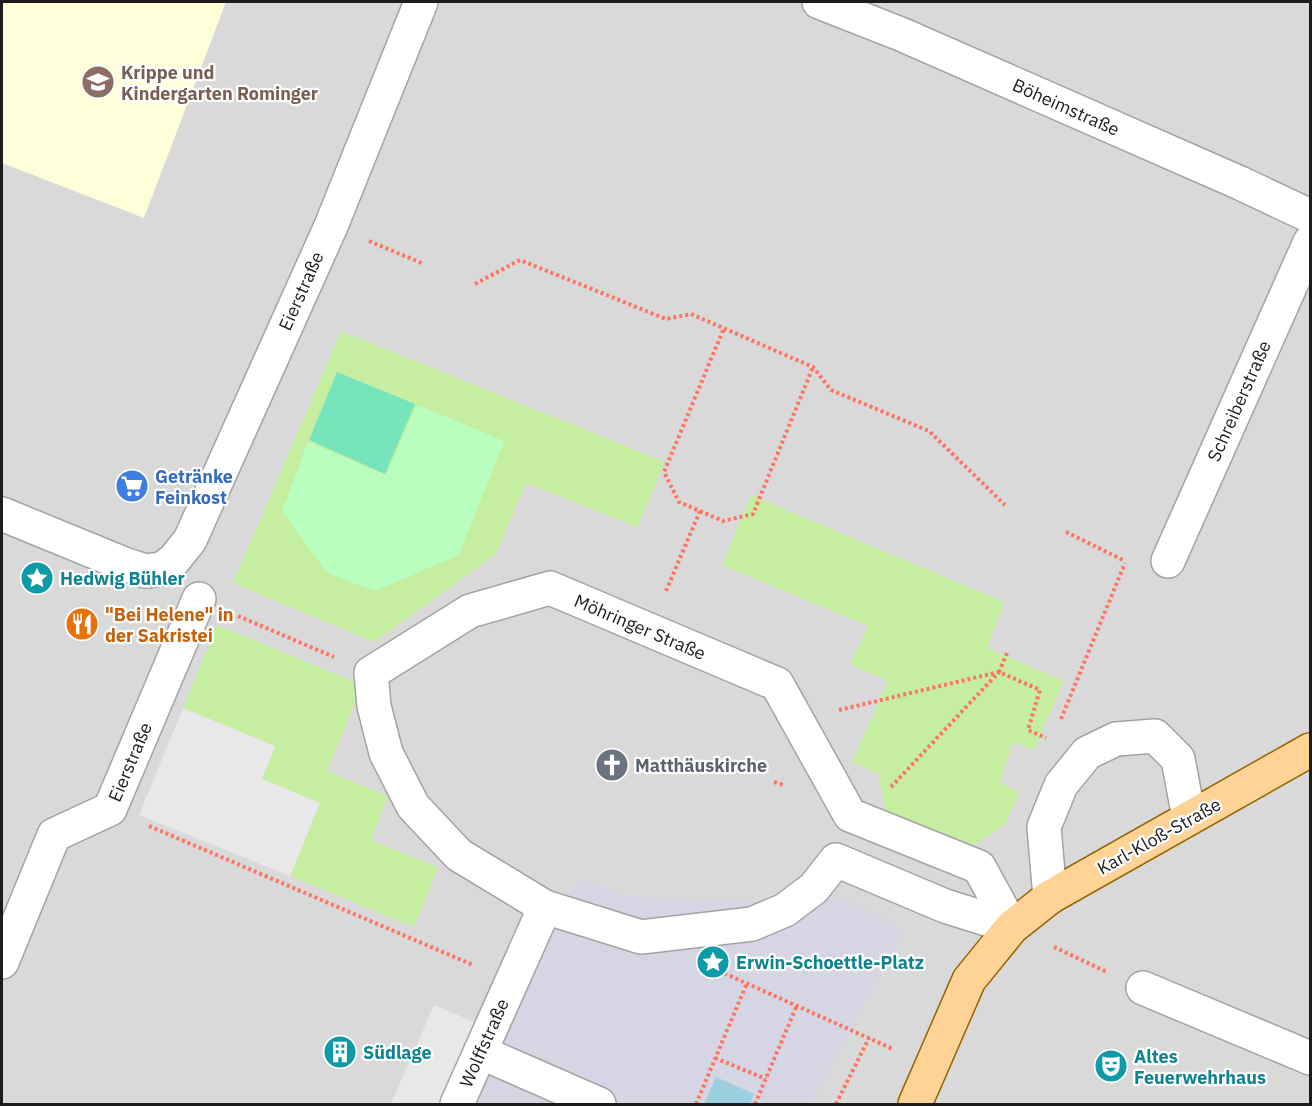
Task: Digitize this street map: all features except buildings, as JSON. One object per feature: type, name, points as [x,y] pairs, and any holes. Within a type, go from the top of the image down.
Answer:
[{"type":"main road","name":"Karl-Kloß-Straße","points":[[1012,927],[1050,897],[1311,750]]},
{"type":"main road","points":[[915,1104],[969,980],[1012,927]]},
{"type":"street","name":"Eierstraße","points":[[2,514],[146,571],[162,569],[174,560],[190,540],[331,226],[421,2]]},
{"type":"street","name":"Böheimstraße","points":[[819,2],[903,35],[1311,216]]},
{"type":"street","name":"Schreiberstraße","points":[[1168,561],[1311,242]]},
{"type":"street","name":"Möhringer Straße","points":[[371,673],[470,611],[550,588],[777,684],[855,817]]},
{"type":"street","name":"Eierstraße","points":[[2,962],[54,835],[110,809],[199,599]]},
{"type":"street","points":[[371,673],[374,706],[386,753],[413,806],[459,855],[545,907],[641,938],[752,924],[785,910],[813,888],[836,860],[855,817],[979,867],[1012,927]]},
{"type":"street","points":[[1050,897],[1044,827],[1061,785],[1087,753],[1116,739],[1155,736],[1178,759],[1189,818]]},
{"type":"street","points":[[836,860],[945,906],[1012,927]]},
{"type":"street","points":[[512,981],[545,907]]},
{"type":"street","name":"Wolffstraße","points":[[457,1104],[512,981]]},
{"type":"street","points":[[1143,988],[1311,1058]]},
{"type":"street","points":[[480,1052],[599,1104]]},
{"type":"path","points":[[331,226],[424,264]]},
{"type":"path","points":[[475,284],[520,260],[666,319],[691,314],[813,367],[831,390],[929,431],[1005,505]]},
{"type":"path","points":[[724,328],[664,472],[679,502],[723,521],[753,514],[813,367]]},
{"type":"path","points":[[649,630],[700,511]]},
{"type":"path","points":[[1066,532],[1126,561]]},
{"type":"path","points":[[199,599],[371,673]]},
{"type":"path","points":[[855,817],[999,672],[1007,653]]},
{"type":"path","points":[[797,720],[999,672],[1040,690],[1028,730],[1052,741]]},
{"type":"path","points":[[110,809],[512,981]]},
{"type":"path","points":[[1012,927],[1143,988]]},
{"type":"path","points":[[715,970],[797,1005],[930,1067]]},
{"type":"path","points":[[696,1104],[747,984]]},
{"type":"path","points":[[755,1104],[797,1005]]},
{"type":"path","points":[[836,1104],[869,1038]]},
{"type":"path","points":[[715,1059],[766,1079]]},
{"type":"shaded area","points":[[2,2],[1310,2],[1310,1104],[2,1104]]},
{"type":"shaded area","name":"Krippe und Kindergarten Rominger","points":[[2,2],[226,2],[144,218],[2,163]]},
{"type":"shaded area","points":[[183,708],[275,746],[262,779],[320,803],[290,876],[139,815]]},
{"type":"shaded area","name":"Erwin-Schoettle-Platz","points":[[578,878],[624,895],[729,902],[847,899],[904,929],[811,1104],[474,1104]]},
{"type":"shaded area","points":[[434,1005],[505,1035],[474,1104],[391,1104]]},
{"type":"green space","points":[[341,331],[665,462],[637,527],[526,483],[496,554],[374,642],[233,583]]},
{"type":"green space","points":[[337,372],[415,404],[385,474],[309,440]]},
{"type":"green space","points":[[417,405],[504,441],[459,555],[375,591],[327,573],[282,511],[308,442],[386,475]]},
{"type":"green space","points":[[751,495],[1004,602],[987,648],[1064,681],[1034,750],[1013,742],[1000,782],[1019,793],[1006,823],[974,845],[885,810],[878,774],[852,762],[888,681],[850,664],[868,626],[722,565]]},
{"type":"green space","points":[[217,625],[362,685],[327,771],[388,796],[371,840],[438,867],[414,927],[290,876],[319,803],[262,779],[275,746],[183,708]]},
{"type":"water","points":[[716,1077],[754,1094],[750,1104],[704,1104]]},
{"type":"place","name":"Krippe und Kindergarten Rominger","points":[[98,82]]},
{"type":"place","name":"Getränke Feinkost","points":[[132,486]]},
{"type":"place","name":"Hedwig Bühler","points":[[37,578]]},
{"type":"place","name":"\"Bei Helene\" in der Sakristei","points":[[82,624]]},
{"type":"place","name":"Matthäuskirche","points":[[612,765]]},
{"type":"place","name":"Erwin-Schoettle-Platz","points":[[713,962]]},
{"type":"place","name":"Südlage","points":[[340,1052]]},
{"type":"place","name":"Altes Feuerwehrhaus","points":[[1111,1066]]}]
